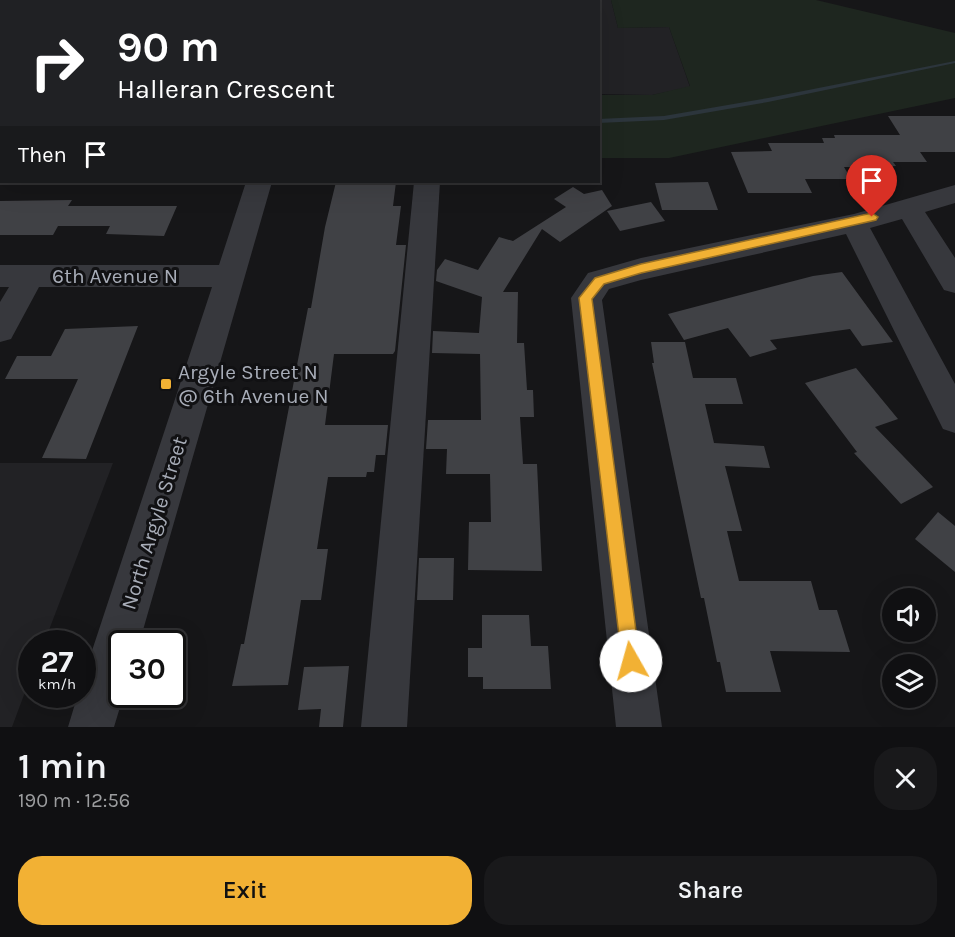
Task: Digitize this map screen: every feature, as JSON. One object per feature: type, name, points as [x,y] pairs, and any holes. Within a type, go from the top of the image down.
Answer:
[{"type":"street","name":"North Argyle Street","points":[[91,727],[259,183]]},
{"type":"street","points":[[384,727],[427,183]]},
{"type":"street","points":[[639,727],[586,298],[599,281],[641,269],[854,223],[955,194]]},
{"type":"street","points":[[908,206],[955,282]]},
{"type":"street","points":[[854,223],[955,418]]},
{"type":"street","name":"6th Avenue N","points":[[0,276],[229,276]]},
{"type":"street","points":[[0,330],[30,276]]},
{"type":"shaded area","points":[[600,0],[611,0],[618,28],[669,27],[690,87],[652,95],[600,94]]},
{"type":"shaded area","points":[[611,0],[816,0],[955,33],[955,98],[669,158],[600,158],[600,95],[652,95],[690,86],[669,27],[618,28]]},
{"type":"shaded area","points":[[0,463],[113,463],[49,630],[18,630],[19,708],[12,727],[0,727]]},
{"type":"building","points":[[888,116],[955,116],[955,152],[920,152],[927,162],[893,162],[896,166],[880,167],[844,167],[851,179],[805,179],[812,193],[748,193],[731,152],[772,151],[768,143],[824,143],[822,138],[835,138],[834,135],[900,135]]},
{"type":"building","points":[[708,182],[718,210],[662,210],[655,183]]},
{"type":"building","points":[[336,183],[396,183],[393,206],[401,206],[396,245],[406,245],[395,351],[393,354],[334,354],[325,425],[388,425],[385,455],[376,455],[374,472],[367,472],[366,477],[328,477],[317,549],[328,549],[321,600],[301,600],[288,685],[232,686],[241,644],[244,644],[325,227]]},
{"type":"building","points":[[573,187],[584,194],[602,190],[612,206],[560,242],[542,229],[503,292],[518,292],[517,343],[524,343],[527,390],[533,390],[534,417],[520,417],[523,464],[537,464],[542,571],[468,570],[469,522],[491,522],[490,474],[446,474],[447,449],[426,449],[428,420],[481,420],[480,354],[432,353],[433,331],[479,333],[482,297],[436,281],[437,270],[445,259],[478,270],[499,237],[513,241],[566,207],[554,199]]},
{"type":"building","points":[[72,200],[68,206],[177,206],[164,236],[106,234],[110,226],[58,226],[53,235],[0,235],[0,201]]},
{"type":"building","points":[[651,202],[665,221],[620,231],[607,211]]},
{"type":"building","points":[[842,272],[893,342],[862,346],[850,329],[770,340],[777,349],[750,357],[728,328],[684,340],[668,314],[813,276]]},
{"type":"building","points":[[138,326],[86,459],[42,458],[78,379],[5,379],[17,356],[51,356],[65,329]]},
{"type":"building","points":[[651,342],[685,342],[693,378],[736,378],[743,404],[705,404],[714,443],[764,446],[770,468],[725,466],[742,531],[727,531],[739,581],[811,581],[819,610],[837,610],[850,652],[770,651],[781,692],[726,692],[720,662],[717,662],[704,598],[701,598],[652,363],[654,363]]},
{"type":"building","points":[[856,368],[898,419],[875,427],[933,487],[901,504],[854,453],[857,452],[805,383]]},
{"type":"building","points":[[938,512],[955,526],[955,572],[915,539]]},
{"type":"building","points":[[419,558],[454,558],[453,600],[417,600]]},
{"type":"building","points":[[482,615],[529,615],[531,646],[548,646],[551,689],[483,689],[483,677],[468,677],[468,648],[482,648]]},
{"type":"building","points":[[349,666],[343,727],[319,727],[321,709],[298,710],[304,667]]},
{"type":"waterway","points":[[600,121],[664,118],[768,100],[955,62]]},
{"type":"place","name":"Argyle Street N @ 6th Avenue N","points":[[166,384]]},
{"type":"route","points":[[631,661],[586,298],[599,281],[641,269],[854,223],[872,217]]}]
